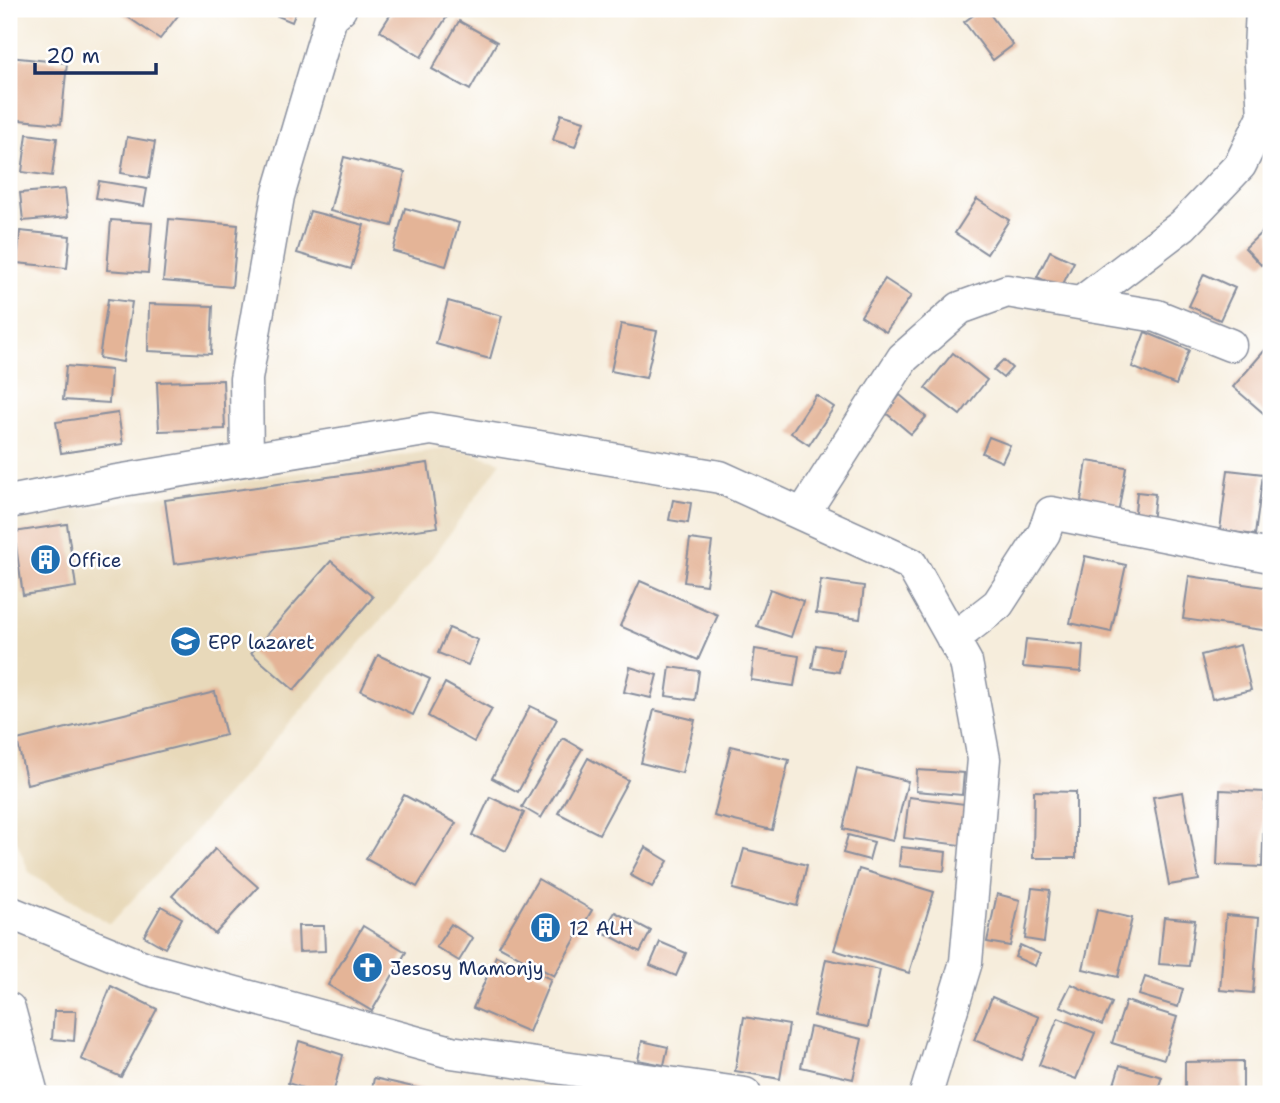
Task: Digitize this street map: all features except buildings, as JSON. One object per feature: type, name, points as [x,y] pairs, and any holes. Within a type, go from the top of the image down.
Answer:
[{"type":"street","points":[[247,459],[246,379],[278,196],[331,17],[340,9]]},
{"type":"street","points":[[1082,302],[1184,225],[1240,165],[1264,116],[1260,49],[1262,9]]},
{"type":"street","points":[[803,514],[903,358],[960,308],[1007,291],[1157,316],[1230,345]]},
{"type":"street","points":[[9,502],[431,429],[720,477],[911,564],[966,662],[984,759],[966,962],[926,1094]]},
{"type":"street","points":[[953,639],[998,604],[1044,533],[1051,513],[1270,556]]},
{"type":"street","points":[[9,912],[148,969],[451,1052],[745,1094]]},
{"type":"street","points":[[9,1009],[32,1094]]},
{"type":"shaded area","name":"EPP lazaret","points":[[452,447],[501,462],[417,579],[110,924],[29,872],[9,822],[9,521]]},
{"type":"place","name":"Office","points":[[45,560]]},
{"type":"place","name":"EPP lazaret","points":[[185,642]]},
{"type":"place","name":"12 ALH","points":[[546,928]]},
{"type":"place","name":"Jesosy Mamonjy","points":[[367,968]]}]
